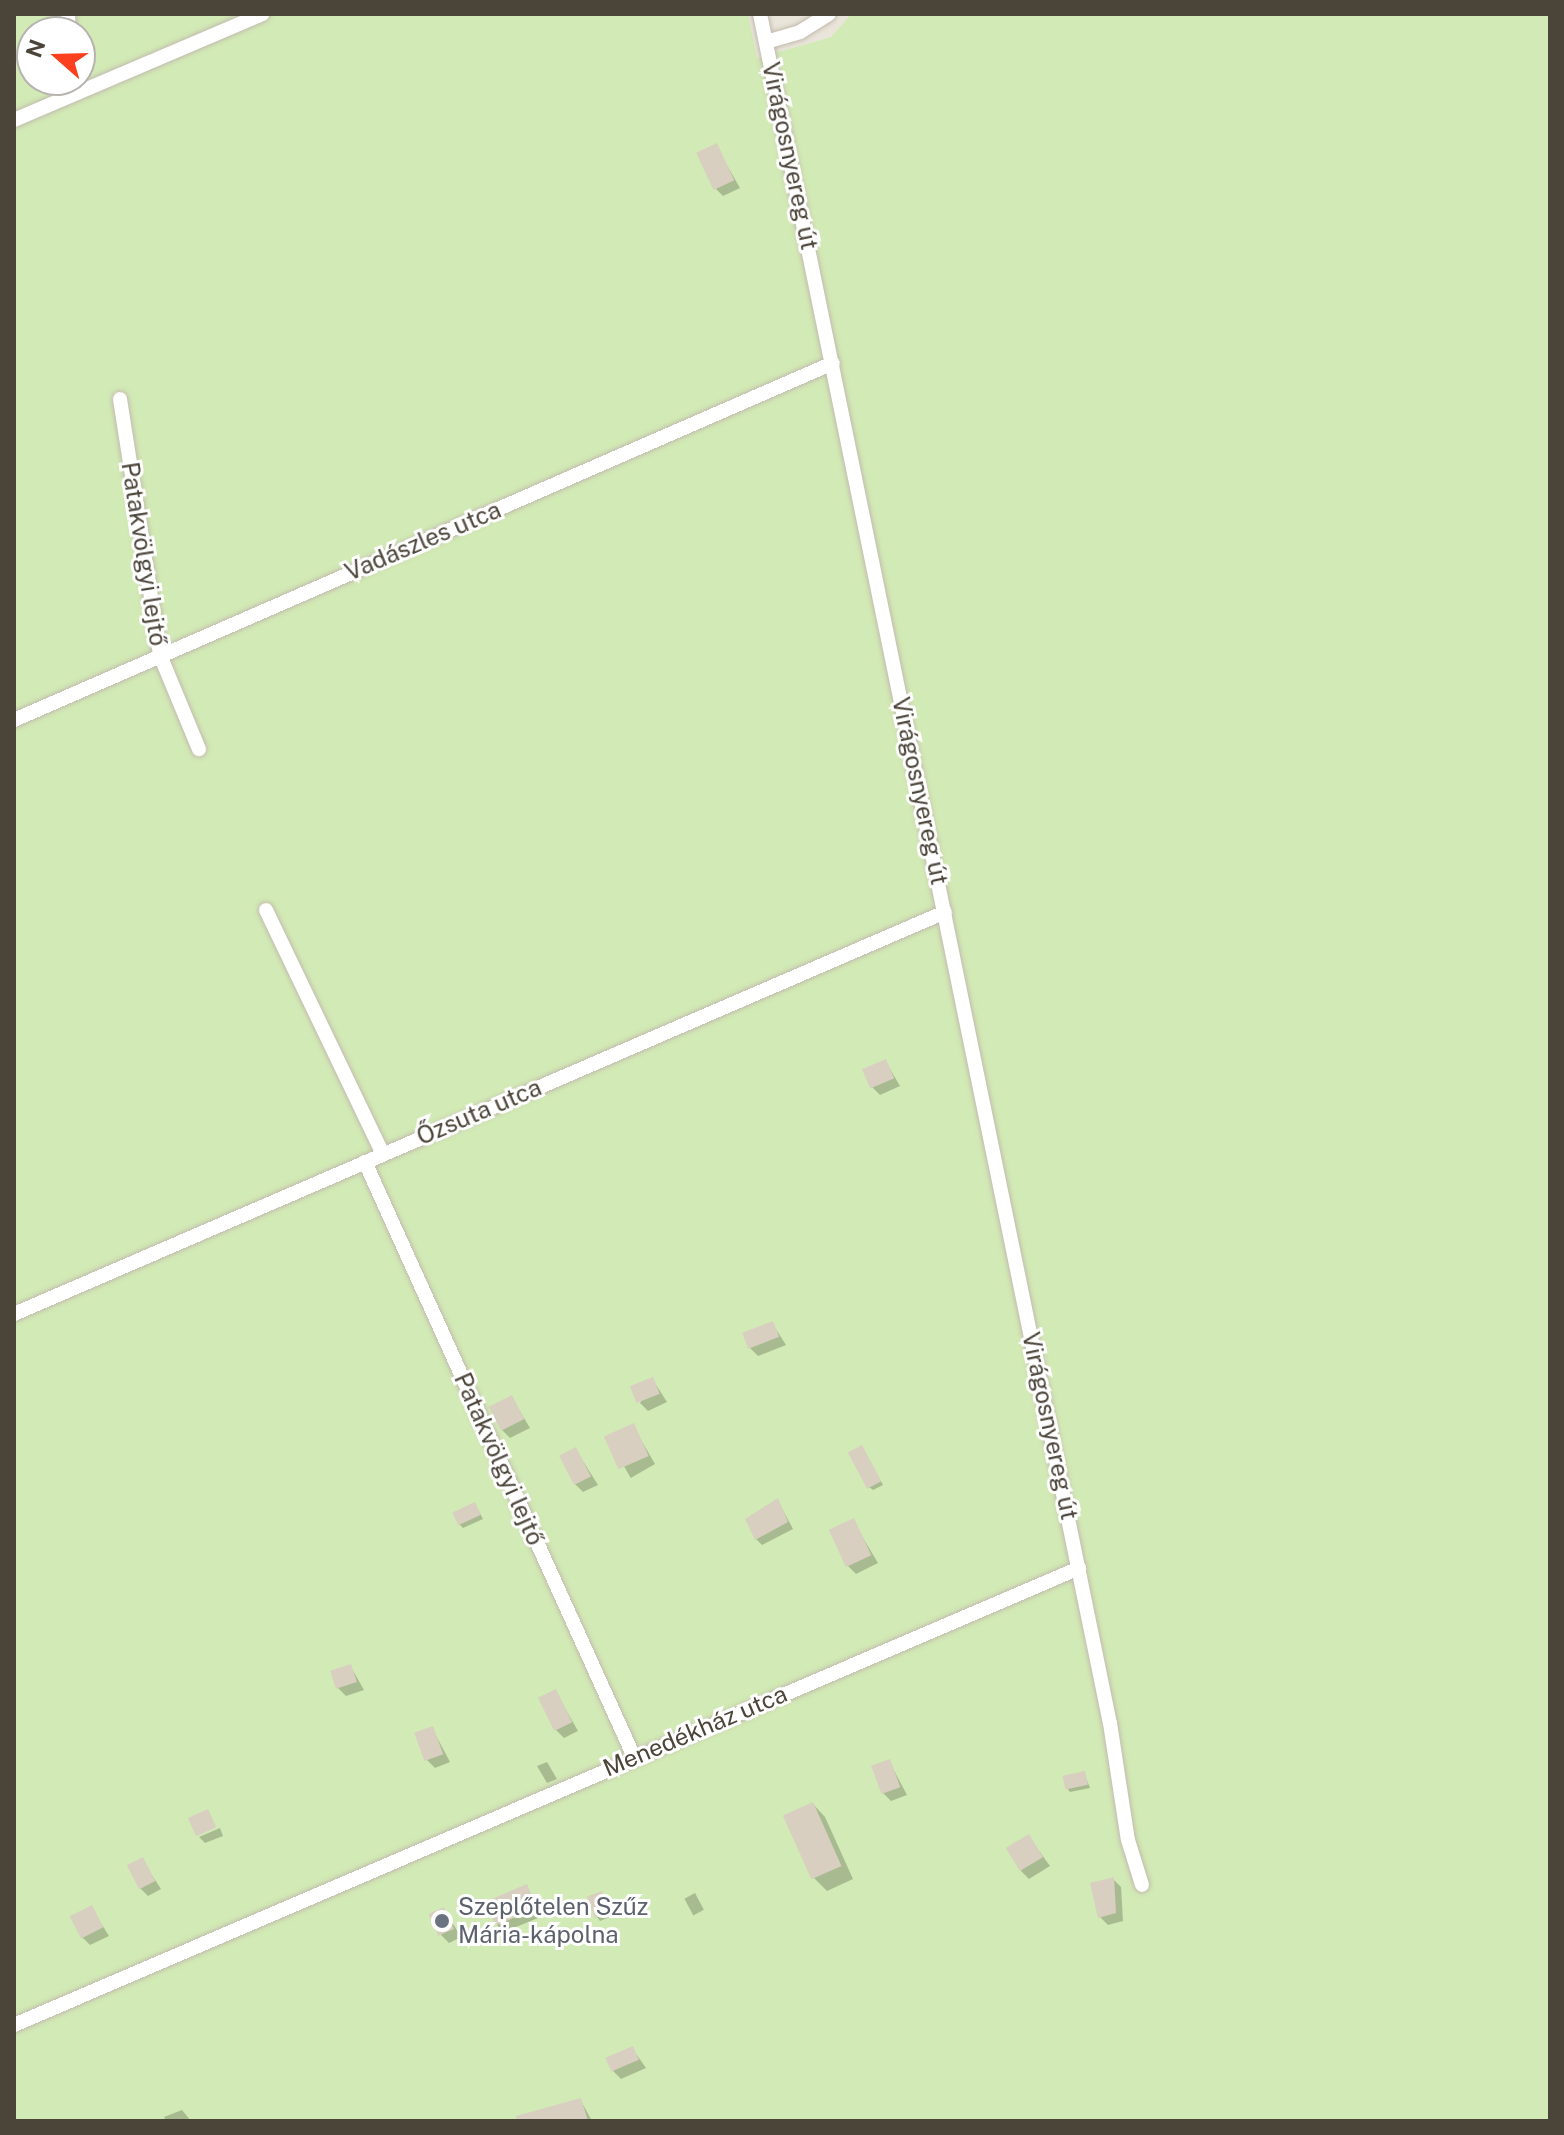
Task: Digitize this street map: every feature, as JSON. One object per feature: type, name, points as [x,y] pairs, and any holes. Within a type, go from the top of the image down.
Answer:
[{"type":"street","points":[[96,79],[262,14]]},
{"type":"street","name":"Virágosnyereg út","points":[[760,14],[1079,1568]]},
{"type":"street","points":[[766,42],[800,32],[829,14]]},
{"type":"street","points":[[14,120],[58,96]]},
{"type":"street","name":"Vadászles utca","points":[[14,720],[833,363]]},
{"type":"street","name":"Patakvölgyi lejtő","points":[[120,399],[160,655],[199,749]]},
{"type":"street","points":[[266,910],[383,1154]]},
{"type":"street","name":"Őzsuta utca","points":[[14,1314],[945,912]]},
{"type":"street","name":"Patakvölgyi lejtő","points":[[365,1162],[634,1757]]},
{"type":"street","points":[[1079,1568],[1128,1840],[1142,1885]]},
{"type":"street","name":"Menedékház utca","points":[[14,2025],[1079,1568]]},
{"type":"shaded area","points":[[748,14],[851,14],[831,37],[757,58]]},
{"type":"green space","points":[[14,14],[748,14],[757,58],[831,37],[851,14],[1550,14],[1550,2121],[14,2121]]},
{"type":"building","points":[[717,143],[734,180],[713,190],[696,153]]},
{"type":"building","points":[[886,1059],[894,1078],[870,1088],[862,1069]]},
{"type":"building","points":[[773,1321],[779,1337],[748,1349],[742,1333]]},
{"type":"building","points":[[653,1377],[660,1394],[637,1403],[630,1386]]},
{"type":"building","points":[[512,1395],[524,1419],[501,1431],[489,1407]]},
{"type":"building","points":[[634,1423],[649,1456],[618,1469],[604,1436]]},
{"type":"building","points":[[862,1445],[881,1481],[867,1489],[848,1453]]},
{"type":"building","points":[[576,1447],[591,1476],[574,1485],[559,1456]]},
{"type":"building","points":[[778,1498],[788,1522],[755,1540],[745,1519]]},
{"type":"building","points":[[475,1502],[481,1515],[458,1525],[452,1513]]},
{"type":"building","points":[[854,1518],[871,1555],[846,1567],[829,1530]]},
{"type":"building","points":[[351,1664],[357,1682],[336,1689],[330,1671]]},
{"type":"building","points":[[556,1689],[572,1722],[554,1731],[538,1698]]},
{"type":"building","points":[[433,1726],[443,1754],[424,1761],[414,1733]]},
{"type":"building","points":[[890,1759],[900,1787],[881,1794],[871,1766]]},
{"type":"building","points":[[1085,1771],[1088,1785],[1065,1789],[1063,1776]]},
{"type":"building","points":[[813,1802],[841,1866],[811,1879],[783,1815]]},
{"type":"building","points":[[208,1809],[216,1827],[196,1836],[188,1818]]},
{"type":"building","points":[[1029,1834],[1043,1857],[1020,1871],[1006,1848]]},
{"type":"building","points":[[143,1857],[155,1881],[139,1889],[127,1865]]},
{"type":"building","points":[[1114,1877],[1116,1913],[1098,1918],[1090,1883]]},
{"type":"building","points":[[527,1884],[537,1908],[496,1926],[486,1902]]},
{"type":"building","points":[[602,1891],[610,1913],[595,1918],[587,1896]]},
{"type":"building","points":[[92,1905],[103,1927],[81,1939],[70,1916]]},
{"type":"building","name":"Szeplőtelen Szűz Mária-kápolna","points":[[444,1907],[454,1929],[438,1936],[428,1914]]},
{"type":"building","points":[[633,2046],[639,2060],[611,2072],[605,2058]]},
{"type":"building","points":[[581,2098],[588,2121],[517,2121],[516,2116]]},
{"type":"place","name":"Szeplőtelen Szűz Mária-kápolna","points":[[442,1921]]}]
